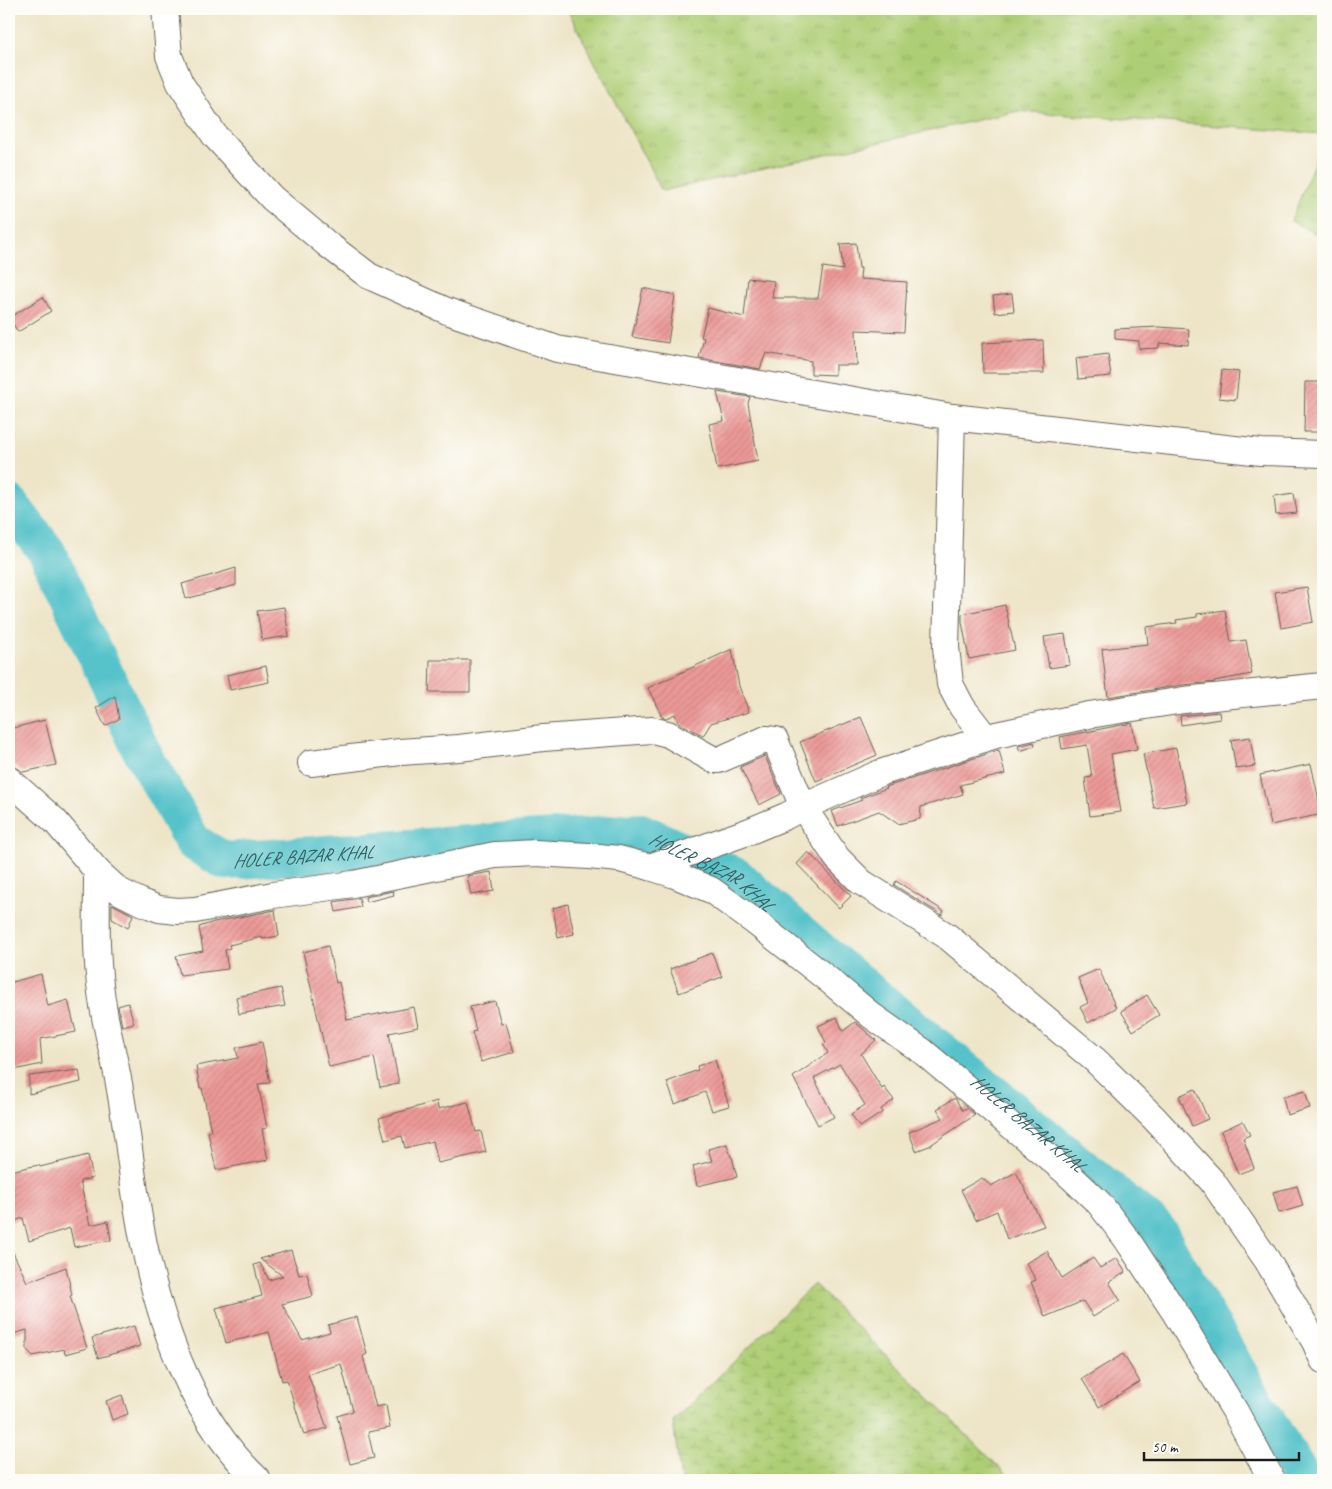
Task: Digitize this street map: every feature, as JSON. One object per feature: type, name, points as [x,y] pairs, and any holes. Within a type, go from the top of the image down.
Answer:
[{"type":"street","points":[[165,9],[168,56],[180,83],[215,136],[272,198],[326,244],[369,276],[447,311],[557,349],[952,417],[1261,452],[1323,454]]},
{"type":"street","points":[[952,417],[946,647],[950,684],[962,707],[986,738]]},
{"type":"street","points":[[657,865],[786,816],[880,772],[986,738],[1089,715],[1184,700],[1323,686]]},
{"type":"street","points":[[310,763],[543,738],[652,730],[668,734],[714,760],[719,760],[766,739],[775,740],[803,807],[836,858],[861,882],[947,936],[1095,1060],[1154,1118],[1212,1181],[1267,1260],[1315,1342],[1323,1360]]},
{"type":"street","points":[[9,780],[55,821],[97,871],[119,891],[141,902],[159,908],[178,911],[196,910],[273,895],[353,884],[496,855],[535,853],[590,856],[657,865],[675,875],[711,890],[755,922],[872,1016],[922,1051],[1065,1171],[1099,1203],[1126,1238],[1174,1311],[1235,1411],[1272,1480]]},
{"type":"street","points":[[97,871],[96,939],[100,991],[121,1094],[145,1249],[163,1318],[182,1370],[204,1413],[228,1450],[258,1480]]},
{"type":"green space","points":[[567,9],[1323,9],[1323,134],[1018,111],[662,191]]},
{"type":"green space","points":[[1323,141],[1323,237],[1291,221]]},
{"type":"green space","points":[[814,1284],[1010,1480],[681,1480],[673,1421]]},
{"type":"building","points":[[856,243],[859,268],[861,268],[860,279],[907,282],[904,332],[856,330],[857,365],[835,365],[835,375],[811,374],[811,361],[766,353],[760,369],[699,358],[704,338],[701,337],[708,308],[744,317],[748,278],[774,281],[772,298],[818,298],[823,267],[843,270],[840,244]]},
{"type":"building","points":[[643,288],[675,295],[668,343],[632,337]]},
{"type":"building","points":[[1012,294],[1014,311],[995,313],[993,296]]},
{"type":"building","points":[[43,297],[51,311],[18,332],[9,318]]},
{"type":"building","points":[[1159,327],[1189,329],[1188,345],[1159,343],[1159,348],[1139,349],[1139,341],[1115,339],[1115,329]]},
{"type":"building","points":[[1043,340],[1044,373],[983,373],[982,343]]},
{"type":"building","points":[[1108,354],[1111,376],[1078,379],[1076,358]]},
{"type":"building","points":[[1222,370],[1239,372],[1236,400],[1219,398]]},
{"type":"building","points":[[1305,382],[1323,382],[1323,432],[1304,432]]},
{"type":"building","points":[[717,392],[750,397],[748,403],[758,461],[717,469],[709,424],[724,421]]},
{"type":"building","points":[[1294,493],[1297,513],[1276,515],[1274,496]]},
{"type":"building","points":[[236,568],[236,585],[186,599],[182,584]]},
{"type":"building","points":[[1307,587],[1313,622],[1281,628],[1275,592]]},
{"type":"building","points":[[1005,605],[1015,650],[969,659],[962,614]]},
{"type":"building","points":[[284,607],[289,636],[262,640],[257,611]]},
{"type":"building","points":[[1225,610],[1231,642],[1246,640],[1252,674],[1215,682],[1182,685],[1108,697],[1102,649],[1148,644],[1146,627],[1177,623],[1176,620],[1197,617],[1197,614]]},
{"type":"building","points":[[1065,634],[1070,665],[1049,668],[1044,637]]},
{"type":"building","points":[[732,649],[739,686],[749,712],[711,723],[703,736],[678,722],[675,714],[666,718],[662,717],[648,688]]},
{"type":"building","points":[[430,660],[470,660],[470,692],[429,692]]},
{"type":"building","points":[[266,666],[269,682],[230,690],[227,675]]},
{"type":"building","points":[[115,696],[119,719],[105,726],[96,708]]},
{"type":"building","points":[[1219,712],[1220,719],[1181,725],[1180,716]]},
{"type":"building","points":[[861,717],[877,755],[816,781],[800,742]]},
{"type":"building","points":[[45,720],[56,765],[23,772],[13,765],[9,765],[9,729]]},
{"type":"building","points":[[1132,723],[1137,749],[1111,754],[1121,812],[1090,816],[1085,778],[1092,777],[1087,745],[1062,749],[1060,737]]},
{"type":"building","points":[[1250,737],[1255,766],[1236,769],[1231,740]]},
{"type":"building","points":[[1034,742],[1035,746],[1020,751],[1018,746]]},
{"type":"building","points":[[1176,748],[1187,803],[1154,808],[1143,754]]},
{"type":"building","points":[[999,750],[1005,774],[960,785],[963,794],[921,807],[920,819],[898,824],[879,811],[838,826],[832,811],[862,800],[860,798],[886,787]]},
{"type":"building","points":[[765,756],[781,794],[759,805],[740,767]]},
{"type":"building","points":[[1311,764],[1322,814],[1271,825],[1260,775]]},
{"type":"building","points":[[808,852],[851,896],[839,908],[797,864]]},
{"type":"building","points":[[491,872],[494,891],[471,895],[467,876]]},
{"type":"building","points":[[896,881],[944,911],[942,915],[894,885]]},
{"type":"building","points":[[393,891],[394,895],[366,902],[365,897]]},
{"type":"building","points":[[359,898],[361,907],[336,912],[334,902]]},
{"type":"building","points":[[112,904],[133,915],[128,928],[112,919]]},
{"type":"building","points":[[568,904],[574,934],[558,938],[553,908]]},
{"type":"building","points":[[275,910],[279,936],[262,939],[262,937],[229,945],[230,948],[225,950],[228,969],[180,975],[176,956],[203,951],[199,927],[214,922]]},
{"type":"building","points":[[328,946],[336,983],[339,982],[347,1020],[414,1007],[418,1027],[389,1033],[399,1084],[380,1087],[374,1057],[329,1067],[303,952]]},
{"type":"building","points":[[712,953],[722,977],[679,993],[670,969]]},
{"type":"building","points":[[1099,969],[1116,1008],[1088,1023],[1080,1007],[1088,1003],[1078,978]]},
{"type":"building","points":[[41,974],[48,1006],[68,1000],[76,1032],[40,1039],[42,1064],[9,1071],[9,983]]},
{"type":"building","points":[[281,988],[285,1006],[239,1014],[236,997]]},
{"type":"building","points":[[1147,995],[1159,1015],[1133,1031],[1121,1011]]},
{"type":"building","points":[[495,1001],[501,1024],[506,1023],[514,1052],[481,1062],[472,1032],[476,1031],[470,1007]]},
{"type":"building","points":[[128,1003],[134,1023],[122,1026],[118,1006]]},
{"type":"building","points":[[837,1017],[843,1031],[855,1022],[876,1040],[861,1054],[882,1089],[884,1087],[894,1100],[881,1109],[883,1112],[860,1127],[851,1114],[865,1105],[840,1064],[814,1078],[834,1117],[818,1125],[793,1077],[828,1053],[823,1044],[826,1043],[818,1026]]},
{"type":"building","points":[[262,1042],[270,1083],[258,1084],[267,1128],[262,1129],[268,1160],[216,1170],[208,1132],[211,1131],[196,1066],[238,1058],[236,1048]]},
{"type":"building","points":[[715,1060],[729,1106],[712,1111],[705,1092],[675,1104],[667,1082],[698,1070],[697,1066]]},
{"type":"building","points":[[79,1070],[81,1082],[29,1094],[29,1076]]},
{"type":"building","points":[[1195,1089],[1208,1119],[1192,1126],[1179,1096]]},
{"type":"building","points":[[1305,1091],[1310,1108],[1287,1115],[1283,1097]]},
{"type":"building","points":[[955,1098],[962,1110],[967,1108],[975,1115],[929,1146],[916,1151],[909,1132],[943,1118],[937,1109]]},
{"type":"building","points":[[437,1101],[438,1109],[468,1102],[476,1132],[481,1131],[486,1152],[438,1163],[433,1141],[405,1148],[402,1136],[385,1140],[379,1118]]},
{"type":"building","points":[[1243,1121],[1250,1135],[1243,1138],[1254,1168],[1238,1174],[1221,1131]]},
{"type":"building","points":[[727,1144],[737,1177],[697,1186],[693,1166],[712,1161],[708,1149]]},
{"type":"building","points":[[88,1155],[93,1178],[80,1181],[90,1225],[108,1221],[111,1240],[74,1247],[70,1228],[29,1241],[23,1218],[9,1223],[9,1171],[39,1165],[40,1167]]},
{"type":"building","points":[[1016,1172],[1044,1226],[1007,1239],[997,1211],[976,1220],[961,1190],[982,1178],[991,1186]]},
{"type":"building","points":[[1297,1186],[1303,1206],[1279,1213],[1273,1192]]},
{"type":"building","points":[[9,1244],[27,1282],[66,1267],[72,1295],[70,1296],[87,1348],[65,1354],[64,1349],[33,1356],[27,1350],[27,1330],[9,1335]]},
{"type":"building","points":[[291,1250],[299,1275],[307,1274],[313,1296],[282,1304],[302,1340],[330,1332],[328,1325],[357,1317],[367,1354],[363,1356],[376,1407],[386,1405],[390,1428],[368,1432],[374,1458],[350,1464],[337,1416],[353,1411],[341,1364],[308,1374],[327,1428],[304,1435],[287,1380],[282,1381],[269,1332],[226,1343],[216,1308],[262,1296],[254,1265],[260,1263],[269,1280],[283,1276],[260,1259]]},
{"type":"building","points":[[1047,1251],[1062,1278],[1093,1258],[1100,1268],[1117,1258],[1126,1272],[1109,1282],[1120,1300],[1093,1317],[1083,1301],[1045,1317],[1031,1282],[1036,1280],[1026,1263]]},
{"type":"building","points":[[134,1326],[140,1346],[98,1358],[92,1338]]},
{"type":"building","points":[[1123,1354],[1140,1382],[1099,1407],[1082,1379]]},
{"type":"building","points":[[122,1395],[128,1414],[112,1420],[106,1401]]},
{"type":"waterway","name":"HOLER BAZAR KHAL","points":[[9,503],[47,552],[142,752],[193,842],[225,861],[641,832],[737,877],[823,953],[1156,1228],[1247,1388],[1303,1480]]}]
